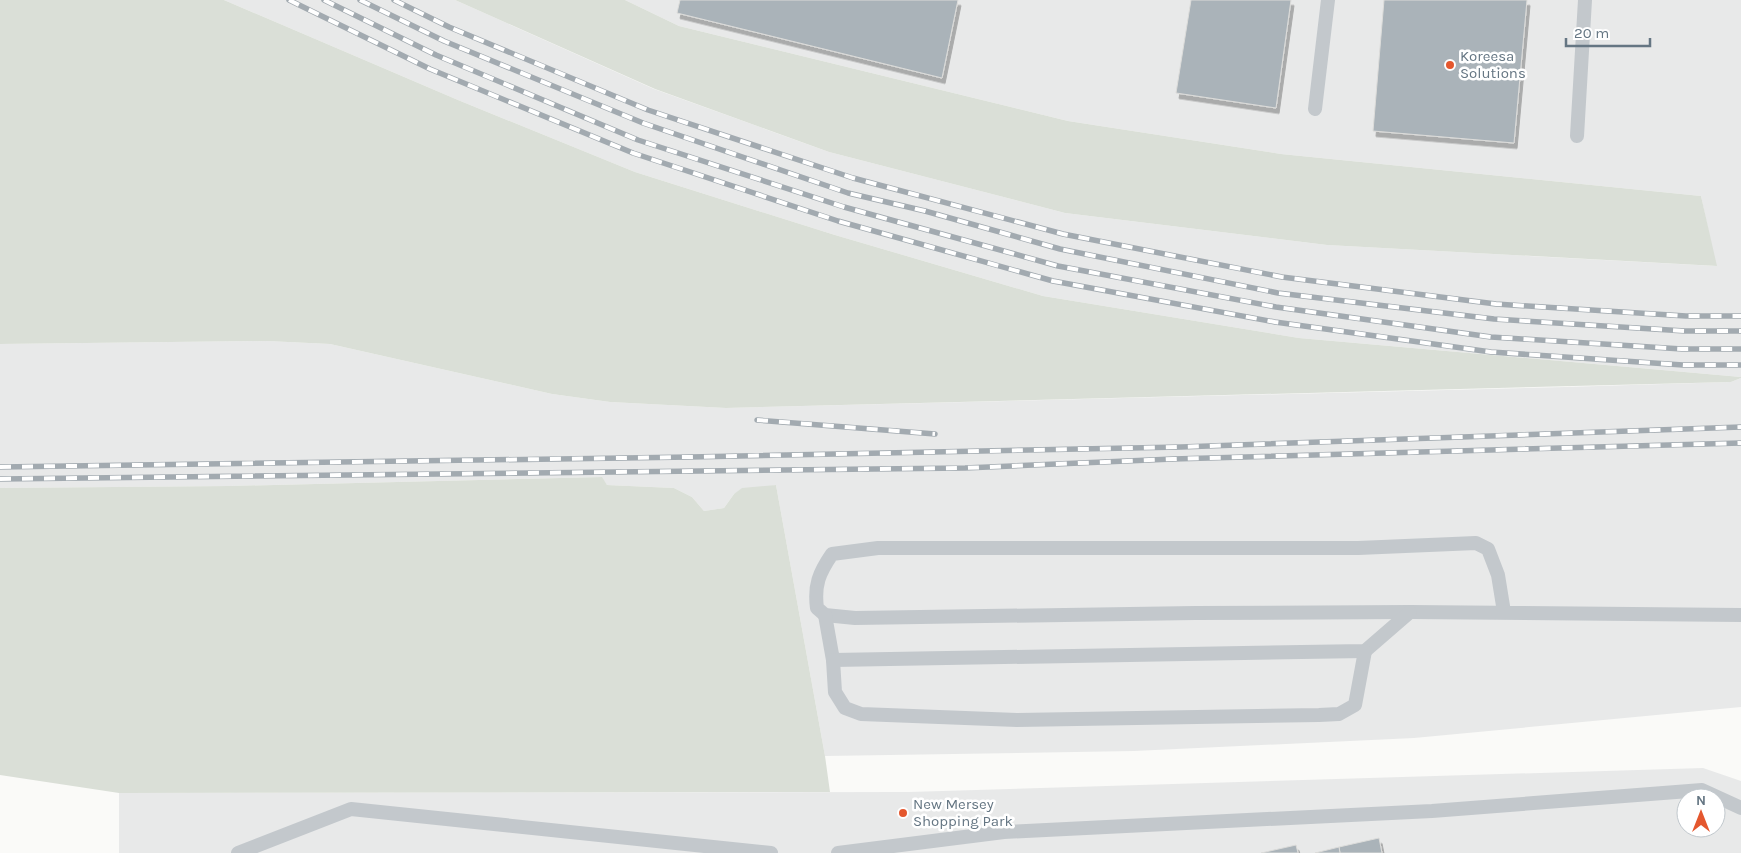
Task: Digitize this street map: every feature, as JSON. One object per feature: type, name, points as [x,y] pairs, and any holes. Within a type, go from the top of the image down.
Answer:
[{"type":"lane","points":[[1315,109],[1328,0]]},
{"type":"lane","points":[[1577,136],[1585,0]]},
{"type":"lane","points":[[1504,612],[1498,575],[1488,549],[1476,543],[1348,548],[878,548],[832,554],[820,572],[815,595],[816,608],[825,615],[854,618],[1410,612],[1741,615]]},
{"type":"lane","points":[[825,615],[833,660],[834,692],[845,708],[861,714],[1017,720],[1338,714],[1355,705],[1365,651],[1410,612]]},
{"type":"lane","points":[[833,660],[1365,651]]},
{"type":"lane","points":[[838,853],[1004,832],[1432,811],[1702,790],[1741,808]]},
{"type":"lane","points":[[238,853],[351,809],[771,853]]},
{"type":"shaded area","points":[[0,0],[224,0],[458,100],[635,172],[835,235],[1043,296],[1299,338],[1741,378],[1731,382],[726,408],[610,402],[552,394],[330,344],[267,341],[0,344]]},
{"type":"shaded area","points":[[224,0],[455,0],[654,89],[829,152],[1065,213],[1327,245],[1716,266],[1701,196],[1281,154],[1068,121],[679,26],[625,0],[1741,0],[1741,377],[1299,338],[1043,296],[835,235],[635,172],[458,100]]},
{"type":"shaded area","points":[[455,0],[625,0],[679,26],[1068,121],[1281,154],[1701,196],[1717,266],[1327,245],[1065,213],[829,152],[655,89]]},
{"type":"shaded area","points":[[267,341],[330,344],[552,394],[610,402],[726,408],[1565,387],[1731,382],[1741,378],[1741,707],[1414,738],[1134,751],[825,756],[776,485],[734,494],[724,508],[704,511],[692,497],[674,488],[607,485],[601,477],[229,486],[0,488],[0,344]]},
{"type":"shaded area","points":[[602,477],[607,485],[674,488],[692,497],[704,511],[724,508],[734,494],[742,488],[776,485],[830,792],[119,793],[0,775],[0,488],[229,486]]},
{"type":"shaded area","name":"New Mersey Shopping Park","points":[[1703,768],[1741,781],[1741,853],[119,853],[119,793],[909,792]]},
{"type":"building","points":[[680,0],[958,0],[942,78],[677,13]]},
{"type":"building","points":[[1191,0],[1291,0],[1276,108],[1176,93]]},
{"type":"building","name":"Koreesa Solutions","points":[[1384,0],[1527,0],[1514,143],[1373,131]]},
{"type":"building","points":[[1379,838],[1382,853],[1340,853],[1339,847]]},
{"type":"building","points":[[1296,845],[1298,853],[1261,853]]},
{"type":"building","points":[[1339,847],[1340,853],[1315,853]]},
{"type":"railway","points":[[289,0],[430,69],[633,153],[838,221],[1053,281],[1275,322],[1491,352],[1683,365],[1741,365]]},
{"type":"railway","points":[[324,0],[436,55],[638,140],[844,207],[1058,266],[1276,307],[1491,337],[1682,349],[1741,349]]},
{"type":"railway","points":[[360,0],[444,41],[643,123],[848,193],[925,211],[1060,249],[1278,293],[1494,319],[1685,331],[1741,331]]},
{"type":"railway","points":[[394,0],[449,27],[648,110],[853,178],[1063,234],[1282,277],[1496,304],[1686,316],[1741,316]]},
{"type":"railway","points":[[757,420],[935,434]]},
{"type":"railway","points":[[0,467],[690,457],[1181,447],[1741,427]]},
{"type":"railway","points":[[0,479],[965,468],[1173,459],[1741,443]]},
{"type":"place","name":"Koreesa Solutions","points":[[1450,65]]},
{"type":"place","name":"New Mersey Shopping Park","points":[[903,813]]}]
